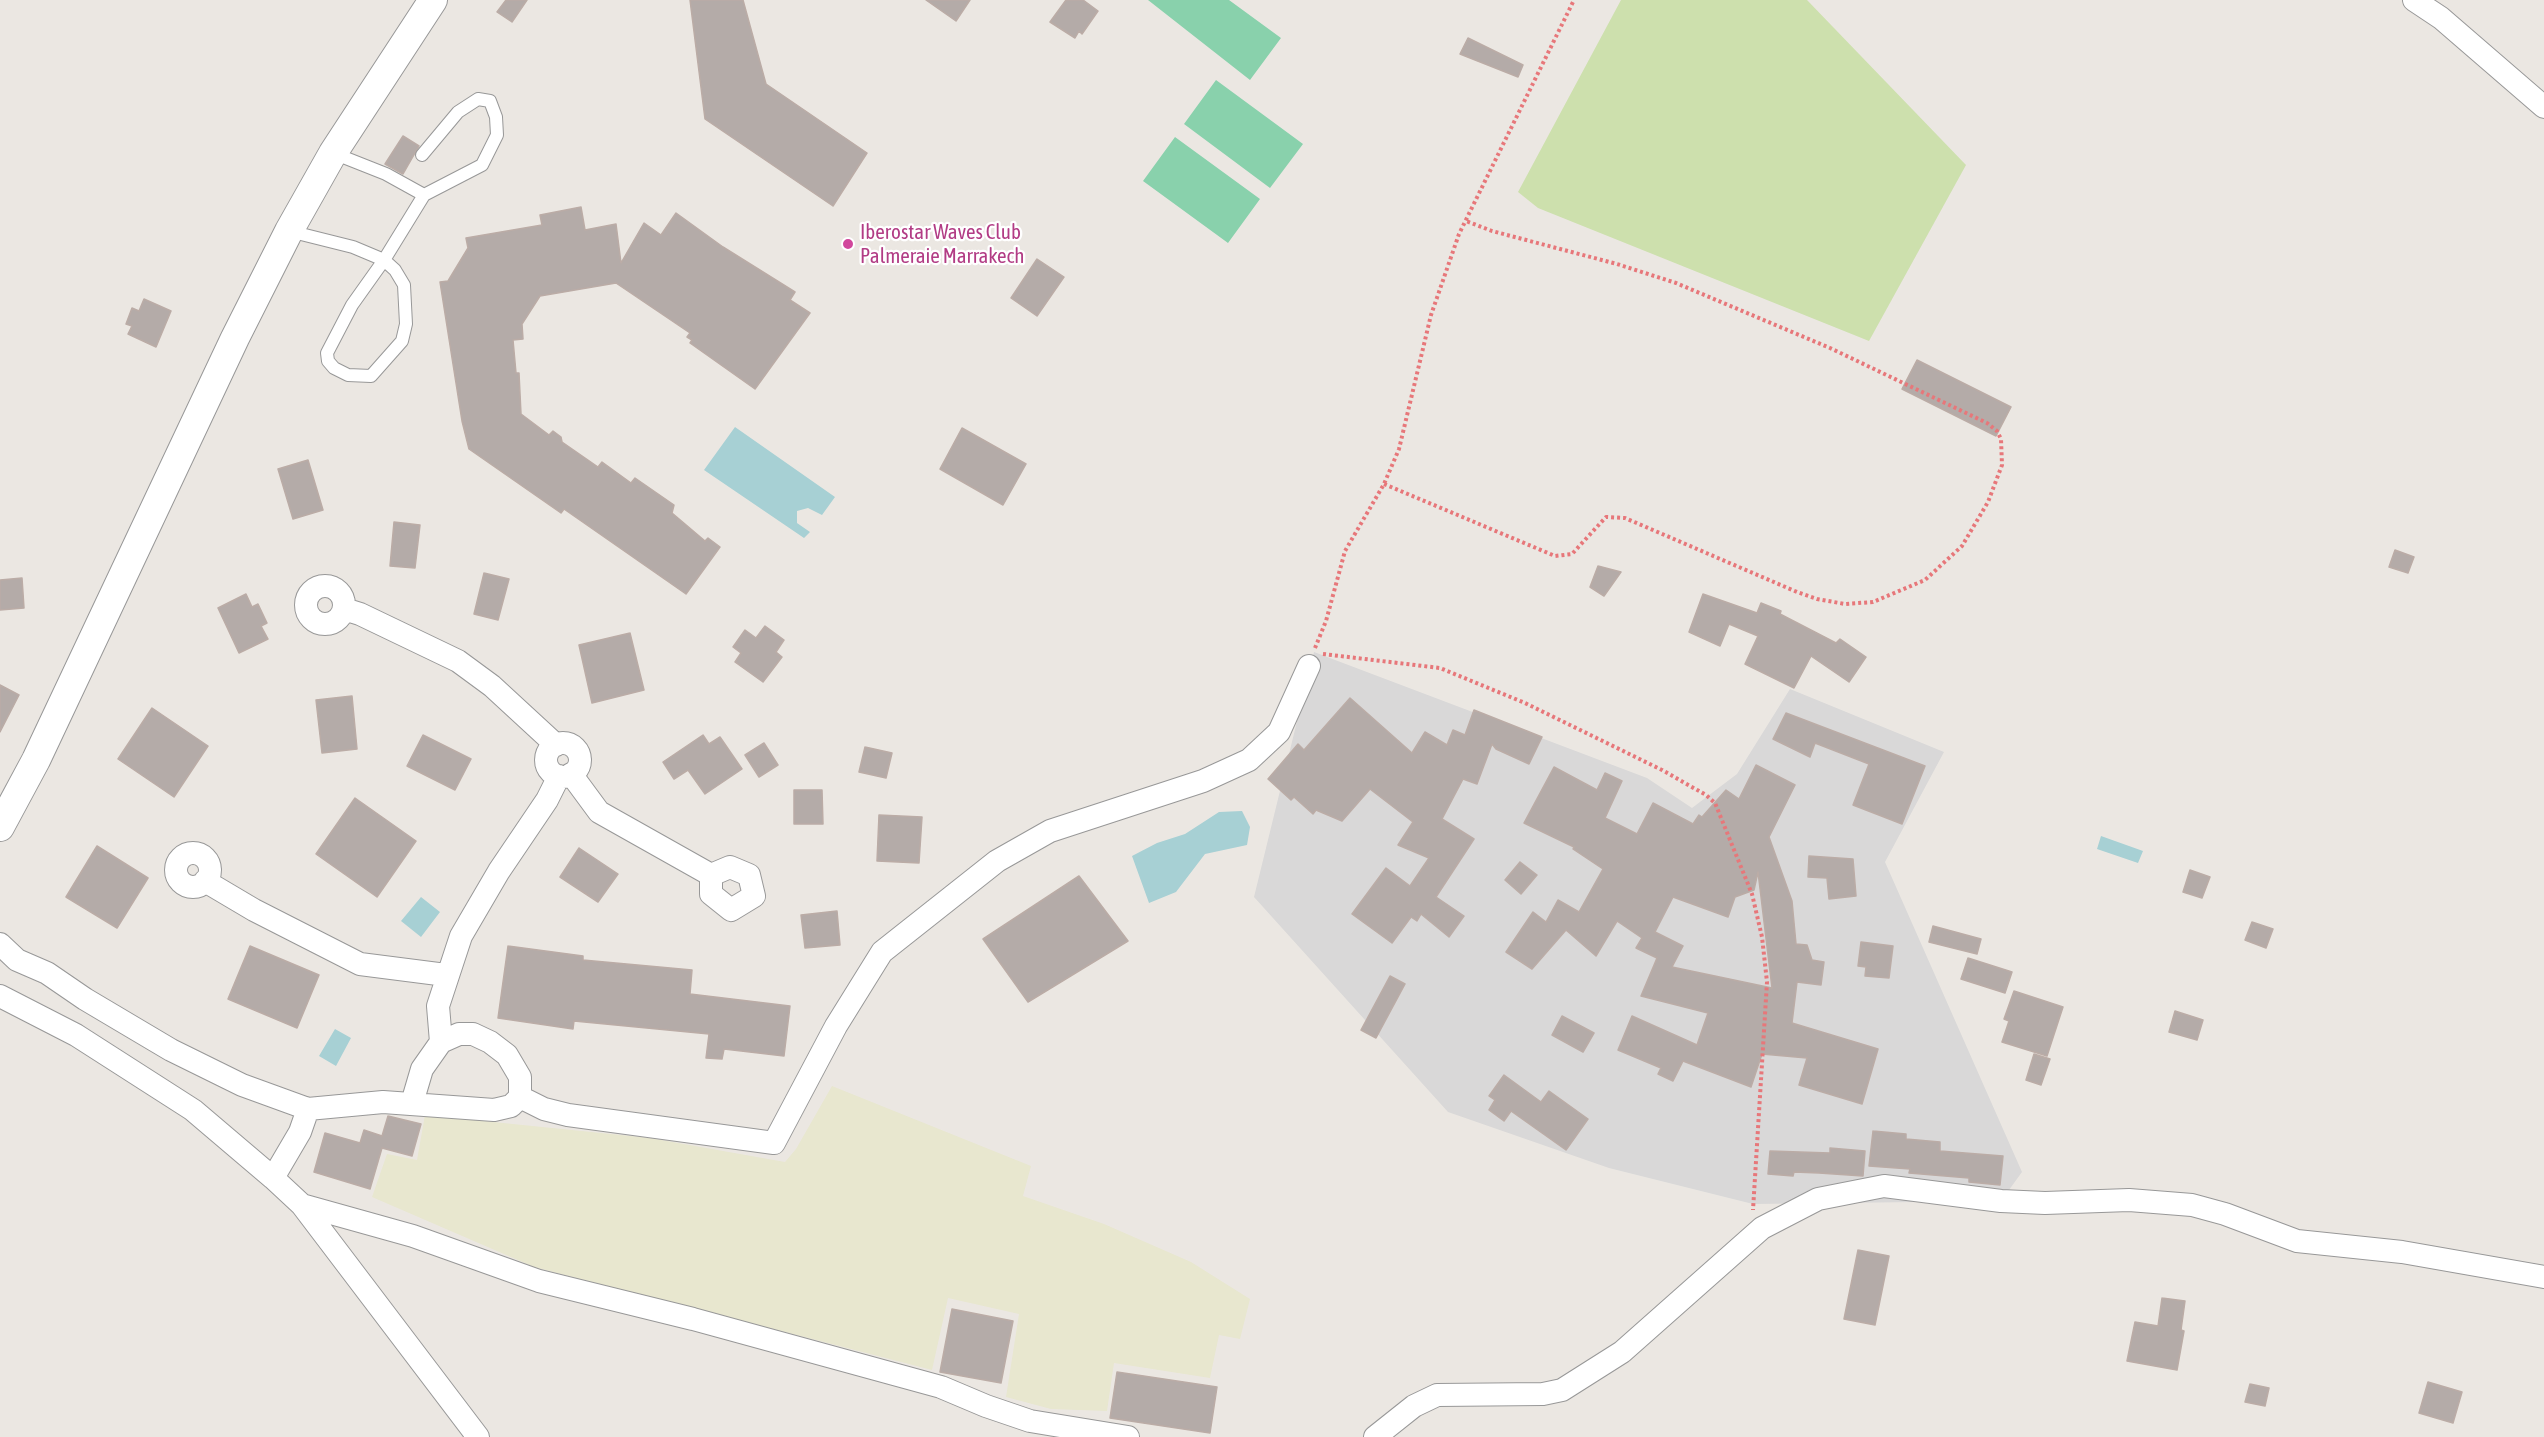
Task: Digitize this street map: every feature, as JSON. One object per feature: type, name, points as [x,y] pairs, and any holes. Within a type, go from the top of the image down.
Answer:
[{"type":"street","points":[[0,827],[36,760],[234,338],[289,231],[333,153],[433,0]]},
{"type":"street","points":[[2414,0],[2441,18],[2544,107]]},
{"type":"street","points":[[344,609],[360,614],[458,661],[492,686],[556,745],[568,744],[578,752],[579,764],[565,775],[547,800],[499,871],[461,936],[446,975],[438,1006],[441,1042]]},
{"type":"street","points":[[520,1097],[544,1109],[568,1115],[690,1130],[763,1144],[774,1143],[836,1026],[882,952],[997,861],[1050,831],[1203,781],[1249,760],[1279,732],[1309,666]]},
{"type":"street","points":[[565,775],[599,812],[711,875]]},
{"type":"street","points":[[205,881],[254,910],[360,964],[446,975]]},
{"type":"street","points":[[0,944],[17,960],[47,973],[85,999],[171,1050],[242,1085],[308,1109],[383,1102],[494,1110],[511,1106],[520,1097],[520,1077],[507,1055],[490,1042],[473,1034],[459,1034],[441,1042],[422,1069],[412,1103]]},
{"type":"street","points":[[0,996],[76,1035],[193,1110],[273,1178],[302,1205],[478,1437]]},
{"type":"street","points":[[273,1178],[300,1132],[308,1109]]},
{"type":"street","points":[[1376,1437],[1414,1406],[1437,1395],[1543,1394],[1562,1390],[1622,1352],[1761,1228],[1818,1199],[1884,1186],[2001,1201],[2045,1203],[2128,1200],[2192,1205],[2225,1214],[2297,1241],[2402,1252],[2544,1277]]},
{"type":"street","points":[[302,1205],[413,1236],[539,1281],[693,1319],[941,1387],[1030,1421],[1128,1437]]},
{"type":"lane","points":[[289,231],[345,245],[384,260],[395,270],[404,285],[406,324],[402,341],[371,376],[348,375],[334,368],[328,361],[327,353],[352,305],[384,260],[424,195],[482,165],[497,135],[496,117],[490,101],[478,99],[458,112],[422,155]]},
{"type":"lane","points":[[333,153],[386,174],[424,195]]},
{"type":"path","points":[[1574,0],[1466,221],[1431,315],[1399,449],[1384,484],[1362,517],[1345,551],[1326,621],[1314,652],[1440,668],[1525,703],[1662,770],[1706,795],[1715,803],[1752,894],[1762,937],[1767,982],[1752,1237]]},
{"type":"path","points":[[1384,484],[1555,556],[1572,554],[1606,517],[1625,518],[1797,592],[1817,599],[1845,604],[1873,602],[1925,580],[1962,546],[1988,502],[2002,465],[2001,439],[1997,431],[1987,423],[1830,348],[1676,283],[1617,264],[1492,231],[1466,221]]},
{"type":"shaded area","points":[[1314,652],[1647,778],[1692,808],[1737,774],[1790,689],[1944,752],[1885,862],[2022,1172],[2001,1201],[1753,1204],[1609,1168],[1448,1112],[1254,897]]},
{"type":"green space","points":[[1148,0],[1229,0],[1281,38],[1250,80]]},
{"type":"green space","points":[[1621,0],[1807,0],[1966,165],[1869,341],[1538,208],[1518,192]]},
{"type":"green space","points":[[1216,80],[1303,144],[1270,188],[1184,124]]},
{"type":"green space","points":[[1175,137],[1260,199],[1228,243],[1143,181]]},
{"type":"green space","points":[[832,1086],[1031,1166],[1023,1196],[1104,1224],[1191,1262],[1250,1299],[1240,1339],[1219,1335],[1210,1378],[1114,1363],[1107,1411],[1051,1409],[1006,1397],[1019,1314],[948,1298],[932,1370],[534,1267],[372,1197],[387,1154],[417,1160],[425,1115],[650,1138],[785,1162],[796,1149]]},
{"type":"water","points":[[735,427],[835,497],[822,515],[808,508],[797,511],[797,523],[810,532],[804,538],[704,470]]},
{"type":"water","points":[[1242,811],[1250,827],[1247,845],[1205,854],[1176,892],[1149,903],[1132,856],[1157,843],[1185,834],[1219,812]]},
{"type":"water","points":[[2101,836],[2143,851],[2138,863],[2097,849]]},
{"type":"water","points":[[421,897],[440,912],[421,937],[401,921]]},
{"type":"water","points":[[335,1029],[351,1038],[336,1066],[319,1056]]},
{"type":"building","points":[[506,0],[527,0],[512,22],[497,12]]},
{"type":"building","points":[[690,0],[743,0],[766,84],[867,153],[833,206],[705,119]]},
{"type":"building","points":[[926,0],[970,0],[956,21]]},
{"type":"building","points":[[1066,0],[1083,0],[1098,11],[1082,34],[1079,31],[1075,38],[1050,22]]},
{"type":"building","points":[[1468,38],[1523,65],[1518,77],[1460,54]]},
{"type":"building","points":[[403,136],[419,146],[403,174],[385,164]]},
{"type":"building","points":[[581,207],[585,230],[616,224],[621,263],[644,223],[661,235],[676,213],[723,247],[795,292],[790,300],[810,313],[755,389],[690,343],[692,340],[687,337],[690,333],[616,283],[540,296],[522,324],[523,339],[513,340],[516,373],[519,373],[521,414],[549,435],[553,431],[561,437],[562,442],[598,467],[602,462],[631,483],[635,478],[674,505],[672,513],[705,541],[708,538],[720,547],[686,594],[564,509],[561,513],[469,449],[462,421],[440,282],[448,281],[468,248],[466,238],[542,225],[540,215]]},
{"type":"building","points":[[1037,259],[1064,277],[1037,316],[1011,298]]},
{"type":"building","points":[[144,299],[171,311],[156,347],[128,334],[132,326],[126,324],[132,308],[139,311]]},
{"type":"building","points":[[1917,360],[2011,407],[1996,436],[1902,389]]},
{"type":"building","points":[[962,428],[1026,464],[1003,505],[940,469]]},
{"type":"building","points":[[308,460],[323,510],[293,519],[278,469]]},
{"type":"building","points":[[394,522],[420,525],[415,568],[390,566]]},
{"type":"building","points":[[2395,550],[2414,557],[2408,573],[2389,567]]},
{"type":"building","points":[[1598,566],[1621,572],[1604,596],[1590,587]]},
{"type":"building","points":[[484,573],[509,579],[498,620],[474,614]]},
{"type":"building","points":[[22,578],[24,608],[0,610],[0,580]]},
{"type":"building","points":[[246,594],[252,607],[258,604],[267,623],[261,626],[268,639],[239,653],[218,608]]},
{"type":"building","points":[[1703,594],[1757,613],[1761,603],[1781,611],[1780,614],[1836,643],[1840,639],[1866,657],[1849,682],[1811,656],[1794,688],[1745,664],[1758,636],[1729,624],[1720,646],[1689,632]]},
{"type":"building","points":[[765,626],[784,640],[776,652],[782,657],[763,682],[735,662],[741,653],[733,647],[745,630],[756,638]]},
{"type":"building","points":[[630,633],[644,690],[592,703],[579,645]]},
{"type":"building","points":[[0,685],[19,695],[0,732]]},
{"type":"building","points":[[352,696],[357,749],[322,753],[316,700]]},
{"type":"building","points":[[1350,698],[1412,753],[1425,732],[1447,745],[1453,730],[1465,735],[1474,710],[1542,737],[1529,764],[1496,749],[1492,744],[1477,784],[1463,779],[1442,819],[1474,839],[1436,897],[1464,916],[1449,937],[1421,914],[1417,921],[1411,917],[1392,943],[1352,914],[1386,868],[1410,886],[1429,858],[1398,845],[1413,822],[1370,789],[1342,821],[1316,810],[1313,814],[1294,797],[1291,800],[1268,779],[1298,744],[1304,750]]},
{"type":"building","points":[[152,708],[208,746],[174,797],[118,759]]},
{"type":"building","points":[[1786,713],[1925,766],[1902,824],[1853,805],[1869,764],[1815,743],[1810,757],[1773,739]]},
{"type":"building","points":[[423,735],[471,759],[455,790],[407,766]]},
{"type":"building","points":[[703,735],[709,744],[720,737],[742,769],[705,794],[688,770],[674,779],[663,762]]},
{"type":"building","points":[[764,743],[778,765],[759,777],[745,755]]},
{"type":"building","points":[[865,747],[892,753],[886,778],[859,772]]},
{"type":"building","points":[[1756,765],[1795,785],[1769,837],[1792,901],[1796,944],[1807,945],[1812,960],[1824,962],[1821,985],[1797,982],[1792,1023],[1878,1049],[1862,1104],[1799,1085],[1807,1058],[1762,1054],[1751,1087],[1683,1061],[1673,1081],[1658,1074],[1661,1068],[1618,1050],[1632,1016],[1697,1045],[1708,1013],[1641,996],[1657,958],[1636,948],[1642,938],[1617,921],[1596,956],[1566,930],[1532,969],[1506,952],[1533,912],[1546,922],[1558,900],[1579,912],[1603,869],[1573,849],[1574,847],[1524,823],[1554,767],[1597,790],[1605,773],[1622,781],[1605,818],[1637,834],[1653,803],[1693,824],[1699,815],[1702,817],[1726,790],[1739,799]],"holes":[[[1758,872],[1772,988],[1672,967],[1683,946],[1655,932],[1673,897],[1728,917],[1735,897],[1754,890]]]},
{"type":"building","points":[[794,790],[822,790],[823,824],[794,824]]},
{"type":"building","points":[[355,798],[416,841],[377,897],[316,854]]},
{"type":"building","points":[[879,815],[922,817],[919,863],[877,861]]},
{"type":"building","points":[[97,846],[148,878],[117,928],[66,897]]},
{"type":"building","points":[[579,848],[618,874],[598,902],[560,877]]},
{"type":"building","points":[[1809,856],[1853,859],[1856,896],[1829,899],[1827,878],[1808,877]]},
{"type":"building","points":[[1520,862],[1537,875],[1521,894],[1505,880]]},
{"type":"building","points":[[2190,870],[2210,877],[2202,898],[2183,892]]},
{"type":"building","points":[[1079,876],[1128,941],[1028,1002],[983,939]]},
{"type":"building","points":[[837,911],[840,945],[805,948],[801,915]]},
{"type":"building","points":[[2252,922],[2273,929],[2266,948],[2245,940]]},
{"type":"building","points":[[1933,926],[1981,939],[1977,954],[1929,942]]},
{"type":"building","points":[[1861,942],[1893,946],[1889,978],[1865,976],[1866,967],[1858,966]]},
{"type":"building","points":[[250,946],[319,975],[297,1028],[228,999]]},
{"type":"building","points":[[508,946],[583,956],[583,960],[692,970],[690,994],[790,1006],[784,1056],[724,1049],[722,1059],[706,1058],[709,1034],[574,1021],[573,1029],[498,1018]]},
{"type":"building","points":[[1968,958],[2012,972],[2005,993],[1961,979]]},
{"type":"building","points":[[1390,976],[1405,984],[1376,1038],[1361,1030]]},
{"type":"building","points":[[2014,991],[2063,1007],[2047,1056],[2002,1042],[2009,1021],[2004,1019]]},
{"type":"building","points":[[2175,1011],[2203,1020],[2197,1040],[2169,1032]]},
{"type":"building","points":[[1562,1016],[1594,1033],[1583,1052],[1552,1035]]},
{"type":"building","points":[[2034,1054],[2050,1059],[2041,1085],[2026,1080]]},
{"type":"building","points":[[1504,1075],[1541,1102],[1549,1091],[1588,1119],[1566,1150],[1511,1111],[1504,1121],[1489,1110],[1495,1100],[1489,1096]]},
{"type":"building","points":[[388,1116],[421,1124],[412,1156],[382,1148],[370,1189],[314,1172],[325,1133],[360,1143],[364,1130],[382,1136]]},
{"type":"building","points":[[1873,1131],[1906,1134],[1906,1139],[1940,1142],[1940,1151],[2003,1156],[2000,1185],[1969,1182],[1969,1178],[1909,1173],[1910,1169],[1869,1166]]},
{"type":"building","points":[[1830,1148],[1865,1151],[1863,1176],[1794,1172],[1793,1176],[1768,1174],[1770,1151],[1830,1153]]},
{"type":"building","points":[[1858,1250],[1889,1256],[1875,1325],[1844,1319]]},
{"type":"building","points":[[2162,1298],[2185,1301],[2181,1330],[2184,1331],[2177,1370],[2127,1361],[2135,1322],[2158,1326]]},
{"type":"building","points":[[952,1309],[1013,1321],[1001,1383],[940,1372]]},
{"type":"building","points":[[1117,1372],[1217,1387],[1210,1433],[1110,1418]]},
{"type":"building","points":[[2428,1382],[2462,1392],[2453,1423],[2419,1413]]},
{"type":"building","points":[[2250,1384],[2269,1388],[2265,1406],[2245,1402]]},
{"type":"place","name":"Iberostar Waves Club Palmeraie Marrakech","points":[[848,244]]}]
